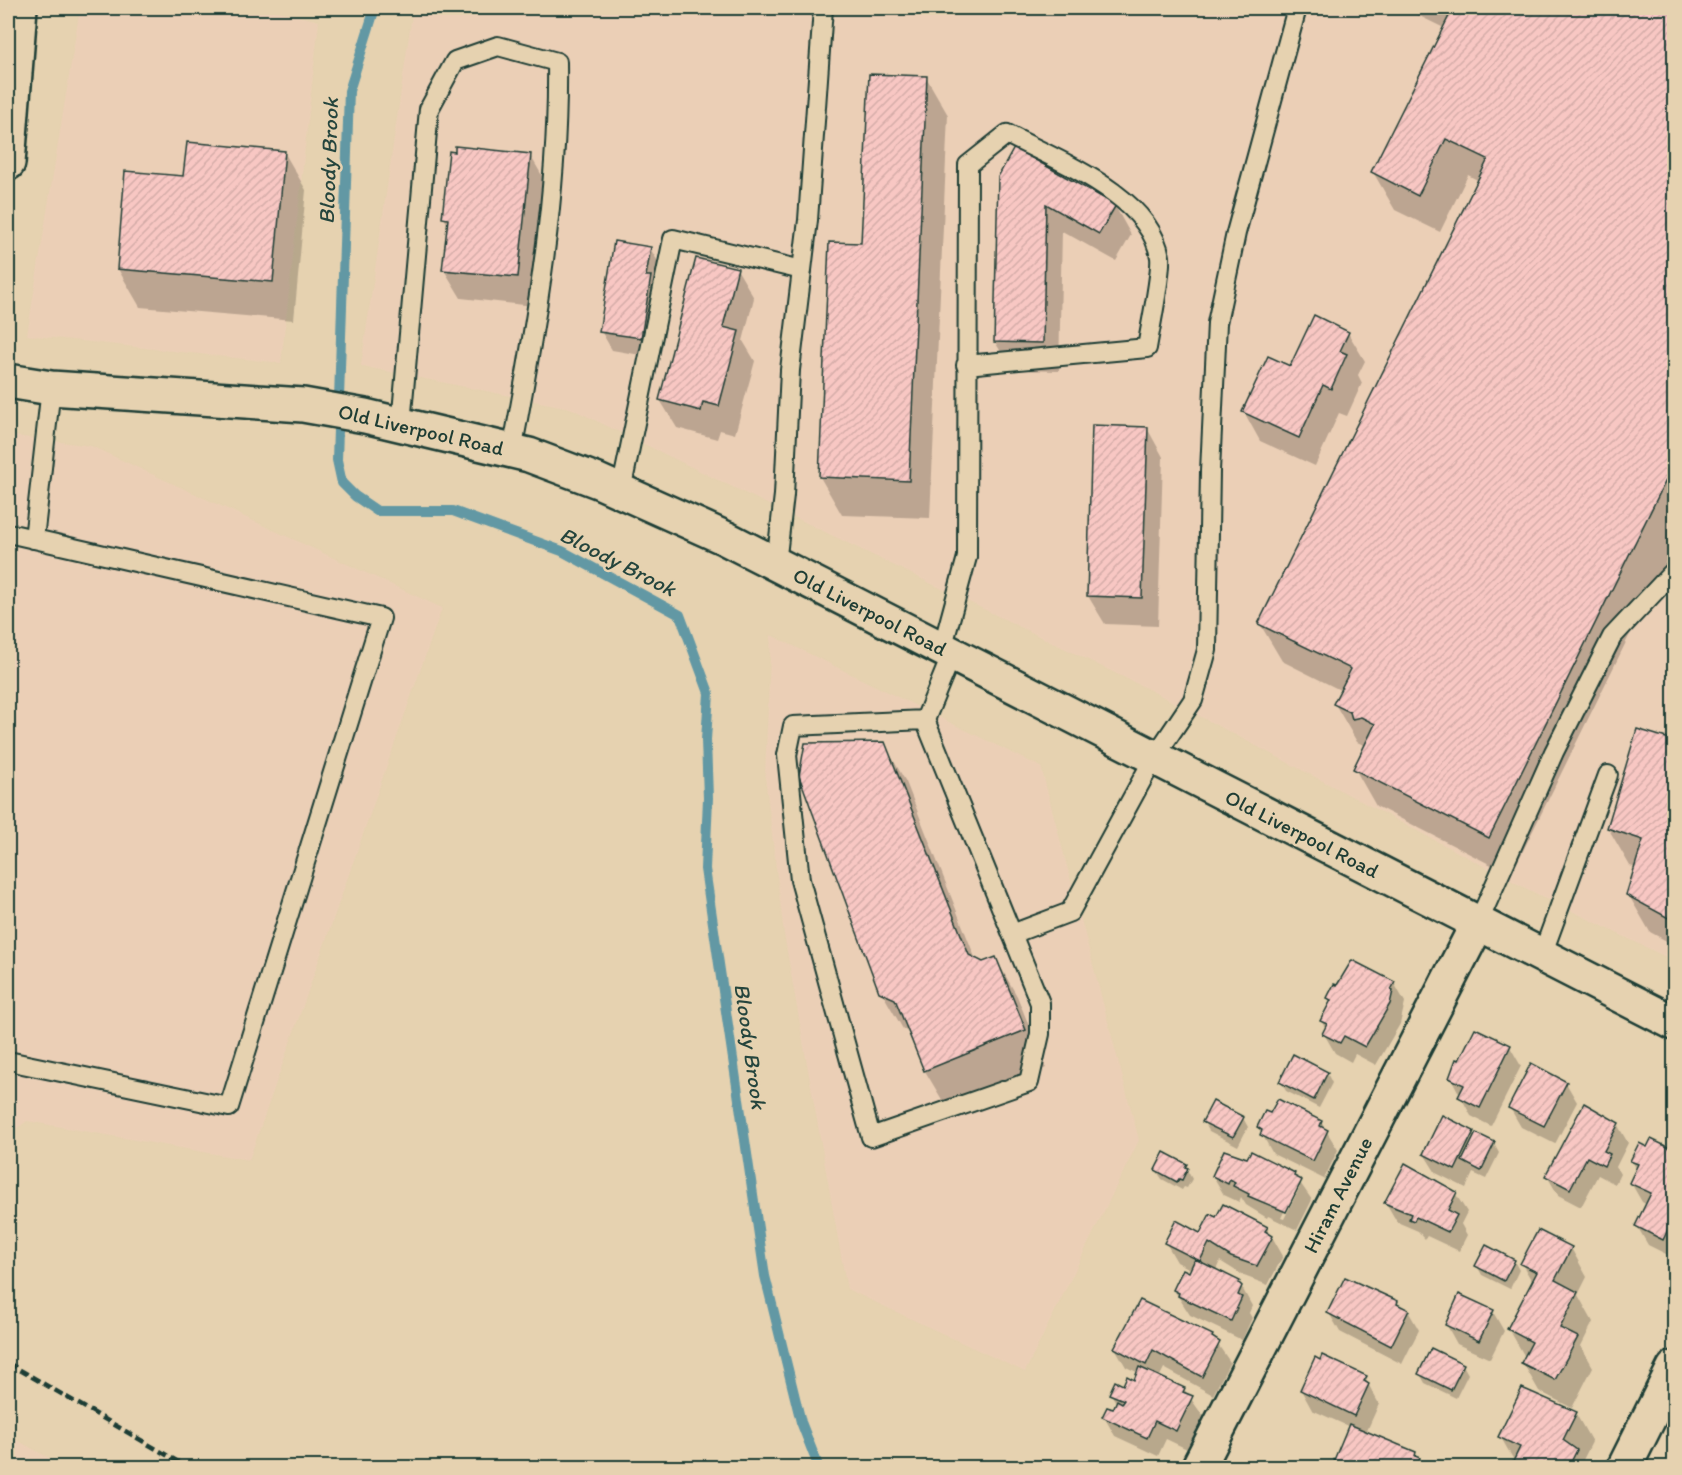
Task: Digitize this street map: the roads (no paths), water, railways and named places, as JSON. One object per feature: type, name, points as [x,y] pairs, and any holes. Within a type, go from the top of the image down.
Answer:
[{"type":"main road","points":[[8,163],[20,8]]},
{"type":"main road","name":"Old Liverpool Road","points":[[8,381],[51,387],[303,405],[365,416],[512,451],[621,491],[776,564],[1674,1023]]},
{"type":"main road","name":"Hiram Avenue","points":[[1198,1467],[1478,923]]},
{"type":"main road","points":[[1624,1467],[1674,1368]]},
{"type":"lane","points":[[776,564],[784,495],[790,370],[802,270],[823,8]]},
{"type":"lane","points":[[1012,934],[1070,912],[1154,758],[1193,700],[1207,650],[1210,471],[1217,323],[1236,232],[1297,8]]},
{"type":"lane","points":[[401,424],[429,108],[455,62],[498,46],[557,62],[557,111],[539,310],[512,451]]},
{"type":"lane","points":[[925,720],[793,726],[787,755],[800,880],[871,1137],[1029,1082],[1040,1034],[1040,1003],[925,720],[947,652],[967,557],[966,364],[968,165],[1007,134],[1117,193],[1135,209],[1150,228],[1160,258],[1147,348],[966,364]]},
{"type":"lane","points":[[621,491],[673,240],[802,270]]},
{"type":"lane","points":[[34,539],[51,387]]},
{"type":"lane","points":[[8,533],[381,618],[230,1107],[8,1061]]},
{"type":"lane","points":[[1478,923],[1554,753],[1612,637],[1674,571]]},
{"type":"lane","points":[[1542,955],[1608,775]]},
{"type":"waterway","name":"Bloody Brook","points":[[375,8],[349,91],[337,460],[342,483],[355,496],[377,511],[453,511],[562,551],[680,615],[709,693],[706,740],[708,798],[705,869],[765,1276],[801,1422],[819,1468]]},
{"type":"railway","points":[[8,1363],[189,1468]]}]
